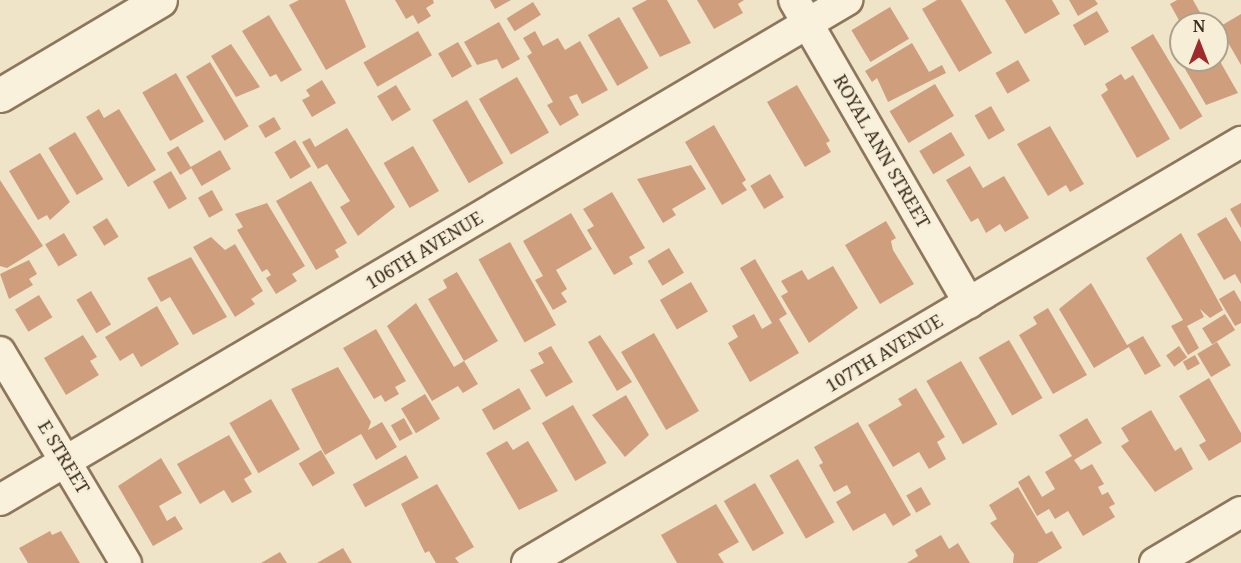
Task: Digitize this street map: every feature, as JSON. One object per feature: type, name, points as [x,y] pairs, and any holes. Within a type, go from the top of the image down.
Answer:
[{"type":"street","points":[[0,95],[160,0]]},
{"type":"street","name":"106TH AVENUE","points":[[0,500],[801,12],[847,0]]},
{"type":"street","name":"ROYAL ANN STREET","points":[[801,12],[969,303]]},
{"type":"street","name":"107TH AVENUE","points":[[527,563],[1241,142]]},
{"type":"street","name":"E STREET","points":[[0,352],[126,563]]},
{"type":"street","points":[[1155,563],[1241,512]]},
{"type":"building","points":[[299,0],[345,0],[366,47],[326,70],[289,5]]},
{"type":"building","points":[[395,0],[433,0],[434,3],[426,8],[431,16],[418,24],[413,15],[406,19]]},
{"type":"building","points":[[490,0],[511,0],[495,9]]},
{"type":"building","points":[[647,0],[667,0],[691,43],[660,57],[632,8]]},
{"type":"building","points":[[697,0],[744,0],[738,4],[743,13],[714,29]]},
{"type":"building","points":[[937,0],[961,0],[992,53],[959,72],[922,9]]},
{"type":"building","points":[[1005,0],[1052,0],[1060,14],[1025,34]]},
{"type":"building","points":[[1069,0],[1095,0],[1098,4],[1078,16]]},
{"type":"building","points":[[1177,0],[1193,0],[1200,12],[1174,12],[1170,4]]},
{"type":"building","points":[[533,2],[541,15],[515,31],[507,18]]},
{"type":"building","points":[[890,7],[909,39],[870,62],[851,30]]},
{"type":"building","points":[[1097,11],[1109,32],[1085,46],[1073,25]]},
{"type":"building","points":[[1241,14],[1241,65],[1229,44],[1229,21]]},
{"type":"building","points":[[269,15],[302,70],[281,82],[276,74],[270,77],[242,31]]},
{"type":"building","points":[[619,17],[648,68],[617,86],[588,35]]},
{"type":"building","points":[[499,22],[520,59],[502,69],[497,59],[477,65],[464,42]]},
{"type":"building","points":[[418,31],[432,55],[377,87],[363,62]]},
{"type":"building","points":[[535,31],[543,46],[558,38],[565,50],[580,41],[608,90],[582,104],[577,94],[569,97],[579,115],[560,126],[547,105],[553,102],[527,56],[532,53],[523,38]]},
{"type":"building","points":[[1153,34],[1169,61],[1169,72],[1176,72],[1202,116],[1180,130],[1131,47]]},
{"type":"building","points":[[458,42],[472,66],[452,78],[438,54]]},
{"type":"building","points":[[912,43],[929,72],[942,65],[946,73],[888,102],[877,78],[872,82],[865,71]]},
{"type":"building","points":[[231,44],[260,87],[236,97],[211,56]]},
{"type":"building","points":[[1018,60],[1030,81],[1007,94],[995,73]]},
{"type":"building","points":[[210,62],[249,126],[225,141],[186,76]]},
{"type":"building","points":[[1187,72],[1226,72],[1238,93],[1206,105]]},
{"type":"building","points":[[176,73],[204,121],[170,141],[142,93]]},
{"type":"building","points":[[1121,74],[1125,80],[1133,75],[1170,139],[1137,158],[1101,95],[1108,90],[1105,84]]},
{"type":"building","points":[[517,77],[549,132],[511,154],[479,99]]},
{"type":"building","points":[[322,80],[336,103],[312,117],[302,100],[310,96],[306,90]]},
{"type":"building","points":[[935,84],[954,116],[909,143],[890,111]]},
{"type":"building","points":[[396,85],[411,110],[392,121],[377,96]]},
{"type":"building","points":[[797,85],[830,141],[826,143],[831,152],[805,167],[767,102]]},
{"type":"building","points":[[467,100],[504,163],[469,183],[432,120]]},
{"type":"building","points":[[991,106],[1005,130],[989,140],[975,116]]},
{"type":"building","points":[[99,109],[104,118],[119,109],[156,170],[128,187],[86,117]]},
{"type":"building","points":[[274,117],[281,129],[265,138],[258,126]]},
{"type":"building","points":[[714,125],[746,180],[742,183],[747,190],[722,205],[685,142]]},
{"type":"building","points":[[1050,126],[1084,184],[1070,192],[1066,185],[1048,196],[1017,144]]},
{"type":"building","points":[[347,128],[395,207],[358,236],[340,207],[350,201],[327,164],[318,169],[302,142],[310,138],[315,147]]},
{"type":"building","points":[[75,132],[103,179],[77,195],[48,148]]},
{"type":"building","points":[[951,132],[965,155],[933,174],[919,151]]},
{"type":"building","points":[[295,140],[311,167],[290,179],[274,152]]},
{"type":"building","points":[[178,146],[191,168],[180,175],[167,153]]},
{"type":"building","points":[[413,146],[439,191],[410,208],[384,163]]},
{"type":"building","points":[[220,150],[231,169],[202,186],[191,167]]},
{"type":"building","points":[[40,153],[70,202],[50,220],[47,215],[38,220],[9,171]]},
{"type":"building","points":[[691,165],[706,189],[672,209],[676,215],[663,223],[637,179]]},
{"type":"building","points":[[970,166],[983,188],[1004,176],[1029,218],[1005,232],[1000,224],[986,233],[978,218],[971,222],[946,180]]},
{"type":"building","points":[[171,171],[187,199],[169,209],[153,182]]},
{"type":"building","points":[[770,174],[784,197],[764,209],[750,186]]},
{"type":"building","points":[[0,180],[43,246],[7,268],[0,266]]},
{"type":"building","points":[[311,181],[347,243],[335,250],[339,257],[316,270],[276,201]]},
{"type":"building","points":[[212,190],[223,210],[209,218],[198,198]]},
{"type":"building","points":[[612,192],[645,248],[629,257],[633,264],[614,275],[587,230],[594,226],[583,209]]},
{"type":"building","points":[[267,203],[305,266],[292,274],[297,281],[276,294],[266,278],[271,275],[267,269],[262,272],[237,230],[243,227],[235,214]]},
{"type":"building","points":[[1241,203],[1241,228],[1230,209]]},
{"type":"building","points":[[571,213],[592,249],[556,270],[567,289],[561,293],[567,302],[553,310],[535,280],[543,276],[523,241]]},
{"type":"building","points":[[1226,217],[1241,242],[1241,284],[1235,274],[1224,280],[1197,234]]},
{"type":"building","points":[[107,218],[119,237],[104,246],[93,227]]},
{"type":"building","points":[[886,221],[896,238],[891,241],[893,250],[914,284],[880,304],[845,245]]},
{"type":"building","points":[[64,233],[77,255],[59,267],[45,244]]},
{"type":"building","points":[[1181,233],[1223,310],[1210,318],[1200,309],[1204,317],[1187,326],[1199,348],[1188,355],[1171,326],[1183,320],[1146,258]]},
{"type":"building","points":[[211,237],[225,250],[235,244],[263,291],[251,299],[255,304],[235,317],[193,247]]},
{"type":"building","points":[[510,242],[556,325],[525,343],[479,259]]},
{"type":"building","points":[[669,248],[684,273],[663,286],[648,261]]},
{"type":"building","points":[[191,257],[227,317],[193,335],[170,297],[161,302],[147,278]]},
{"type":"building","points":[[755,259],[787,314],[779,319],[799,353],[750,382],[728,343],[738,337],[732,326],[754,314],[762,329],[772,323],[740,268]]},
{"type":"building","points":[[29,260],[37,274],[29,279],[33,285],[9,299],[0,274]]},
{"type":"building","points":[[833,266],[858,308],[809,343],[781,296],[788,292],[781,281],[802,270],[808,280]]},
{"type":"building","points":[[457,272],[498,341],[464,361],[428,299],[447,288],[443,280]]},
{"type":"building","points":[[691,282],[708,311],[677,329],[660,300]]},
{"type":"building","points":[[1091,283],[1127,345],[1143,336],[1161,366],[1145,375],[1129,347],[1094,368],[1059,309]]},
{"type":"building","points":[[1234,290],[1241,302],[1241,323],[1235,326],[1219,299]]},
{"type":"building","points":[[91,291],[111,324],[97,333],[76,300]]},
{"type":"building","points":[[39,295],[52,317],[28,332],[15,309]]},
{"type":"building","points":[[416,303],[454,367],[464,361],[478,384],[463,393],[458,386],[432,401],[387,326]]},
{"type":"building","points":[[157,306],[179,344],[141,367],[133,353],[120,361],[105,337]]},
{"type":"building","points":[[1048,308],[1087,375],[1053,394],[1019,335],[1037,324],[1033,317]]},
{"type":"building","points":[[1225,314],[1235,330],[1212,344],[1202,328]]},
{"type":"building","points":[[376,329],[406,381],[395,387],[399,394],[385,402],[381,395],[374,399],[343,348]]},
{"type":"building","points":[[654,333],[699,411],[666,430],[621,352]]},
{"type":"building","points":[[83,335],[97,357],[90,361],[99,375],[66,395],[44,358]]},
{"type":"building","points":[[600,335],[632,382],[617,391],[588,342]]},
{"type":"building","points":[[1009,340],[1042,398],[1012,416],[979,358]]},
{"type":"building","points":[[1217,342],[1231,365],[1211,377],[1197,354]]},
{"type":"building","points":[[551,346],[573,382],[546,397],[530,370],[544,363],[538,353]]},
{"type":"building","points":[[1179,346],[1187,357],[1174,367],[1166,355]]},
{"type":"building","points":[[1195,355],[1200,364],[1188,371],[1183,362]]},
{"type":"building","points":[[961,361],[998,424],[963,444],[926,381]]},
{"type":"building","points":[[338,367],[371,422],[368,430],[382,422],[397,447],[376,460],[361,434],[325,455],[291,389]]},
{"type":"building","points":[[1209,378],[1241,433],[1241,442],[1209,461],[1199,445],[1206,441],[1179,396]]},
{"type":"building","points":[[519,388],[531,409],[494,430],[482,410]]},
{"type":"building","points":[[916,388],[945,437],[937,442],[946,459],[929,469],[919,452],[893,467],[868,425],[902,405],[898,399]]},
{"type":"building","points":[[425,394],[440,419],[416,433],[401,408]]},
{"type":"building","points":[[626,395],[649,435],[625,457],[592,415]]},
{"type":"building","points":[[271,399],[300,449],[258,473],[229,423]]},
{"type":"building","points":[[573,405],[606,463],[575,481],[542,423]]},
{"type":"building","points":[[1151,410],[1175,451],[1181,447],[1193,469],[1155,492],[1121,446],[1129,441],[1121,428]]},
{"type":"building","points":[[404,418],[413,434],[400,441],[391,425]]},
{"type":"building","points":[[1087,418],[1102,443],[1074,460],[1081,470],[1092,464],[1104,484],[1098,487],[1102,495],[1108,492],[1115,504],[1109,507],[1115,517],[1083,536],[1068,511],[1055,519],[1049,509],[1037,516],[1018,482],[1029,475],[1042,497],[1055,489],[1045,472],[1072,456],[1059,435]]},
{"type":"building","points":[[858,422],[911,515],[893,526],[885,513],[853,531],[836,502],[851,493],[847,485],[834,492],[819,465],[823,463],[814,447]]},
{"type":"building","points":[[229,435],[252,474],[244,479],[252,492],[232,503],[224,490],[200,504],[177,464]]},
{"type":"building","points":[[507,441],[513,450],[528,441],[558,491],[519,510],[486,453]]},
{"type":"building","points":[[321,450],[335,473],[313,487],[299,463]]},
{"type":"building","points":[[406,455],[419,478],[365,507],[353,485]]},
{"type":"building","points":[[161,458],[182,493],[159,506],[167,521],[175,516],[183,529],[153,546],[118,486]]},
{"type":"building","points":[[798,459],[834,522],[806,539],[769,475]]},
{"type":"building","points":[[755,483],[784,533],[753,551],[724,501]]},
{"type":"building","points":[[437,484],[474,547],[455,558],[459,563],[436,563],[429,551],[425,553],[401,504]]},
{"type":"building","points":[[921,487],[931,504],[916,513],[906,496]]},
{"type":"building","points":[[1018,487],[1046,534],[1052,531],[1062,548],[1037,563],[1013,563],[1014,554],[990,523],[997,519],[989,505]]},
{"type":"building","points":[[716,504],[739,542],[718,554],[724,563],[677,563],[661,535]]},
{"type":"building","points":[[50,531],[52,535],[61,531],[80,563],[28,563],[19,548]]},
{"type":"building","points":[[941,535],[949,549],[958,543],[970,563],[907,563],[918,556],[915,550]]},
{"type":"building","points":[[343,548],[352,563],[317,563]]},
{"type":"building","points":[[280,552],[287,563],[261,563]]}]
